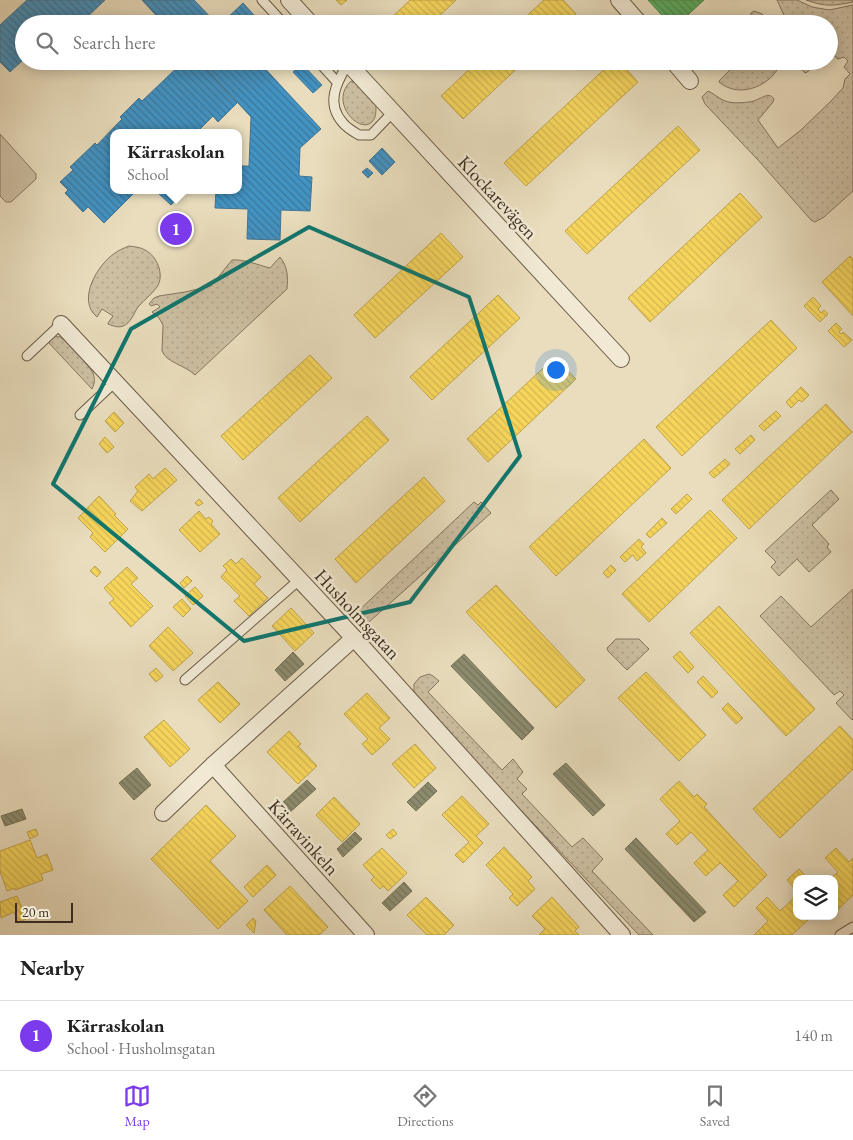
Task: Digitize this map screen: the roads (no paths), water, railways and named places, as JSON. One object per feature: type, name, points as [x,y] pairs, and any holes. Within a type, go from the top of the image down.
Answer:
[{"type":"street","points":[[289,0],[303,15]]},
{"type":"street","points":[[619,0],[632,15]]},
{"type":"street","name":"Klockarevägen","points":[[354,70],[621,359]]},
{"type":"street","points":[[681,70],[690,81]]},
{"type":"street","name":"Husholmsgatan","points":[[61,324],[354,638],[622,935]]},
{"type":"street","points":[[163,813],[213,765],[354,638]]},
{"type":"street","name":"Kärravinkeln","points":[[213,765],[366,935]]},
{"type":"lane","points":[[262,0],[276,15]]},
{"type":"lane","points":[[326,70],[337,82]]},
{"type":"lane","points":[[343,70],[333,95],[335,110],[342,123],[359,136],[371,135],[393,112]]},
{"type":"lane","points":[[27,356],[61,324]]},
{"type":"lane","points":[[80,415],[115,382]]},
{"type":"lane","points":[[185,680],[300,580]]},
{"type":"lane","points":[[840,935],[853,928]]},
{"type":"place","name":"Kärraskolan","points":[[176,229]]}]
